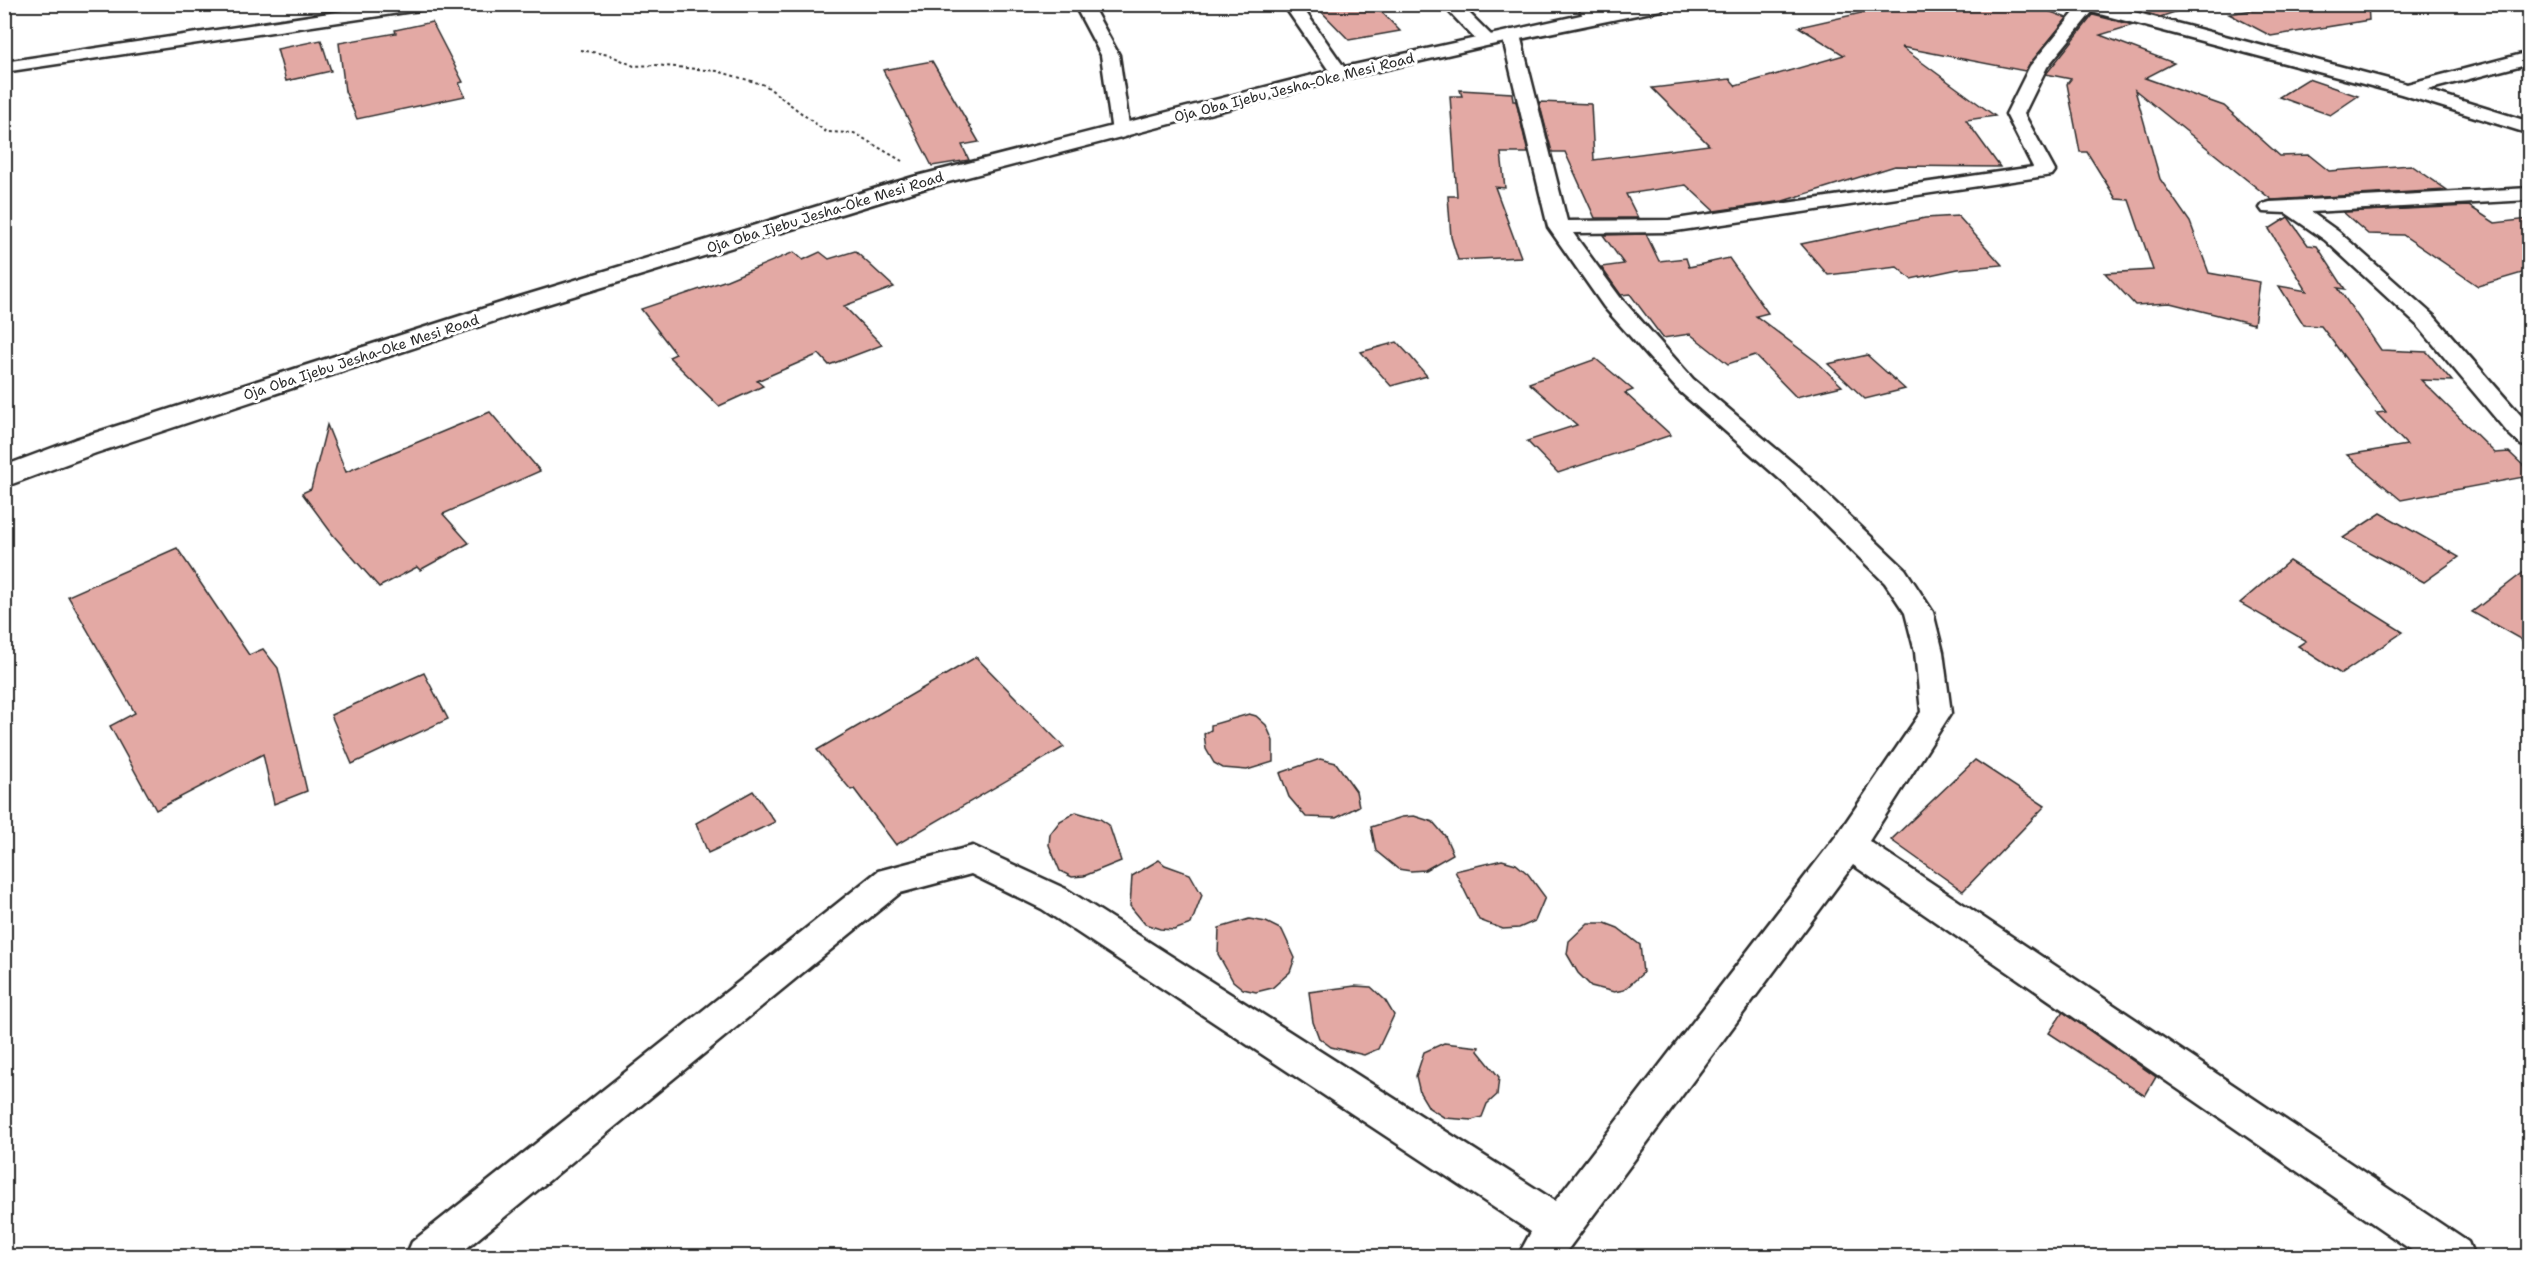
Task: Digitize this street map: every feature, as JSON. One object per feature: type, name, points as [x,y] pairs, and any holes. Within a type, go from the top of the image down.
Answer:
[{"type":"main road","name":"Oja Oba Ijebu Jesha-Oke Mesi Road","points":[[4,477],[86,446],[522,304],[921,182],[1340,74],[1499,38],[1589,11],[1661,4]]},
{"type":"street","points":[[4,67],[426,4]]},
{"type":"street","points":[[1082,4],[1110,55],[1121,132]]},
{"type":"street","points":[[1291,4],[1340,74]]},
{"type":"street","points":[[1450,4],[1499,38],[1558,227],[1612,302],[1685,384],[1799,483],[1895,576],[1918,612],[1929,652],[1936,712],[1849,845],[1538,1257]]},
{"type":"street","points":[[1558,227],[1669,226],[2045,171],[2014,114],[2039,66],[2086,5],[2407,90],[2529,128]]},
{"type":"street","points":[[2407,90],[2529,57]]},
{"type":"street","points":[[2529,194],[2281,208],[2332,236],[2426,321],[2517,429],[2529,438]]},
{"type":"street","points":[[1849,845],[2454,1257]]},
{"type":"street","points":[[426,1257],[890,881],[973,860],[1054,899],[1560,1227]]},
{"type":"path","points":[[580,50],[610,54],[634,66],[655,65],[717,71],[765,85],[826,132],[854,133],[903,162],[921,182]]},
{"type":"building","points":[[1314,4],[1374,4],[1400,31],[1349,40]]},
{"type":"building","points":[[1901,4],[2030,4],[2067,18],[2025,71],[1901,47],[1995,116],[1966,120],[2000,167],[1895,166],[1783,201],[1714,211],[1686,185],[1626,194],[1638,218],[1595,218],[1565,152],[1552,152],[1539,102],[1591,104],[1594,160],[1709,145],[1652,88],[1730,79],[1736,86],[1844,55],[1799,27]]},
{"type":"building","points":[[2115,4],[2177,4],[2178,11],[2160,17]]},
{"type":"building","points":[[2289,4],[2368,4],[2369,20],[2271,36],[2229,14]]},
{"type":"building","points":[[2093,15],[2133,25],[2100,35],[2174,63],[2145,78],[2224,106],[2280,156],[2309,155],[2329,171],[2411,165],[2447,190],[2272,200],[2135,90],[2160,179],[2190,222],[2209,273],[2260,282],[2254,324],[2170,303],[2135,305],[2105,273],[2153,270],[2129,200],[2116,199],[2087,152],[2080,152],[2067,84],[2071,79],[2046,74]]},
{"type":"building","points":[[432,22],[463,82],[459,83],[465,96],[357,119],[345,91],[339,43],[396,33],[395,30]]},
{"type":"building","points":[[321,40],[331,71],[286,81],[277,49]]},
{"type":"building","points":[[932,61],[979,142],[962,145],[969,160],[932,166],[883,70]]},
{"type":"building","points":[[2308,79],[2358,96],[2330,115],[2279,97]]},
{"type":"building","points":[[1460,90],[1512,93],[1513,101],[1516,101],[1528,153],[1501,153],[1505,188],[1495,187],[1521,257],[1458,260],[1451,237],[1448,196],[1457,196],[1450,96],[1462,96]]},
{"type":"building","points":[[2469,206],[2495,223],[2529,219],[2529,271],[2478,286],[2403,235],[2368,234],[2343,212]]},
{"type":"building","points":[[1958,216],[2002,265],[1958,269],[1911,279],[1897,267],[1828,275],[1801,244],[1925,218]]},
{"type":"building","points":[[2288,217],[2308,245],[2317,246],[2345,289],[2338,288],[2381,350],[2427,352],[2452,381],[2421,380],[2495,453],[2509,452],[2529,471],[2529,476],[2401,500],[2347,455],[2407,445],[2376,413],[2386,412],[2321,326],[2304,325],[2279,286],[2307,291],[2269,229]]},
{"type":"building","points":[[1646,234],[1659,261],[1686,258],[1689,267],[1729,258],[1768,313],[1756,316],[1817,362],[1842,386],[1796,397],[1755,355],[1728,364],[1690,334],[1663,338],[1630,294],[1621,295],[1601,267],[1624,264],[1603,235]]},
{"type":"building","points":[[855,251],[894,287],[844,306],[882,345],[829,365],[819,354],[757,381],[763,386],[719,406],[669,357],[676,354],[641,309],[727,280],[794,252],[803,260],[820,252],[829,259]]},
{"type":"building","points":[[1397,342],[1427,376],[1391,386],[1361,352]]},
{"type":"building","points":[[1867,355],[1905,389],[1865,399],[1828,364]]},
{"type":"building","points":[[1596,359],[1633,390],[1625,393],[1671,435],[1558,473],[1527,441],[1577,425],[1529,383]]},
{"type":"building","points":[[490,412],[540,471],[443,514],[469,543],[420,570],[417,567],[379,587],[333,535],[302,493],[311,489],[327,425],[346,472]]},
{"type":"building","points":[[2381,513],[2459,557],[2424,582],[2343,538]]},
{"type":"building","points":[[177,548],[249,655],[263,649],[278,668],[307,791],[274,804],[263,754],[156,810],[110,726],[135,713],[68,596]]},
{"type":"building","points":[[2289,561],[2403,632],[2341,674],[2298,646],[2306,641],[2240,603]]},
{"type":"building","points":[[2529,568],[2529,644],[2472,612]]},
{"type":"building","points":[[976,657],[1064,747],[896,845],[854,789],[851,790],[817,750]]},
{"type":"building","points":[[424,673],[448,719],[352,764],[331,715]]},
{"type":"building","points":[[1249,714],[1256,716],[1266,725],[1273,741],[1273,762],[1247,770],[1223,768],[1214,763],[1206,749],[1204,734],[1211,730],[1211,725]]},
{"type":"building","points":[[1320,759],[1336,763],[1356,791],[1359,806],[1336,818],[1306,817],[1289,797],[1280,773]]},
{"type":"building","points":[[1975,760],[2045,806],[1963,891],[1891,840]]},
{"type":"building","points":[[753,791],[775,822],[708,853],[696,823]]},
{"type":"building","points":[[1076,812],[1100,819],[1109,825],[1121,861],[1084,876],[1072,877],[1060,871],[1049,845],[1050,834],[1060,821]]},
{"type":"building","points":[[1414,816],[1433,822],[1445,836],[1453,854],[1425,870],[1398,869],[1376,851],[1371,827],[1402,817]]},
{"type":"building","points":[[1159,860],[1165,865],[1190,874],[1202,895],[1191,924],[1174,930],[1160,929],[1145,924],[1130,906],[1132,876]]},
{"type":"building","points":[[1502,860],[1516,864],[1528,874],[1545,897],[1535,921],[1519,928],[1503,929],[1479,920],[1455,871]]},
{"type":"building","points":[[1249,919],[1266,922],[1282,930],[1295,958],[1290,972],[1272,988],[1256,992],[1243,989],[1233,981],[1218,954],[1219,928]]},
{"type":"building","points":[[1588,923],[1605,923],[1618,928],[1640,945],[1643,973],[1624,990],[1614,992],[1591,986],[1578,973],[1567,954],[1569,941]]},
{"type":"building","points":[[1355,986],[1371,987],[1385,1000],[1394,1015],[1378,1049],[1364,1055],[1331,1047],[1319,1038],[1313,1022],[1309,992]]},
{"type":"building","points":[[2063,1012],[2156,1077],[2145,1096],[2049,1033]]},
{"type":"building","points":[[1444,1043],[1479,1047],[1478,1051],[1499,1077],[1497,1095],[1487,1104],[1482,1117],[1472,1120],[1445,1118],[1429,1108],[1420,1093],[1416,1076],[1424,1052]]}]
